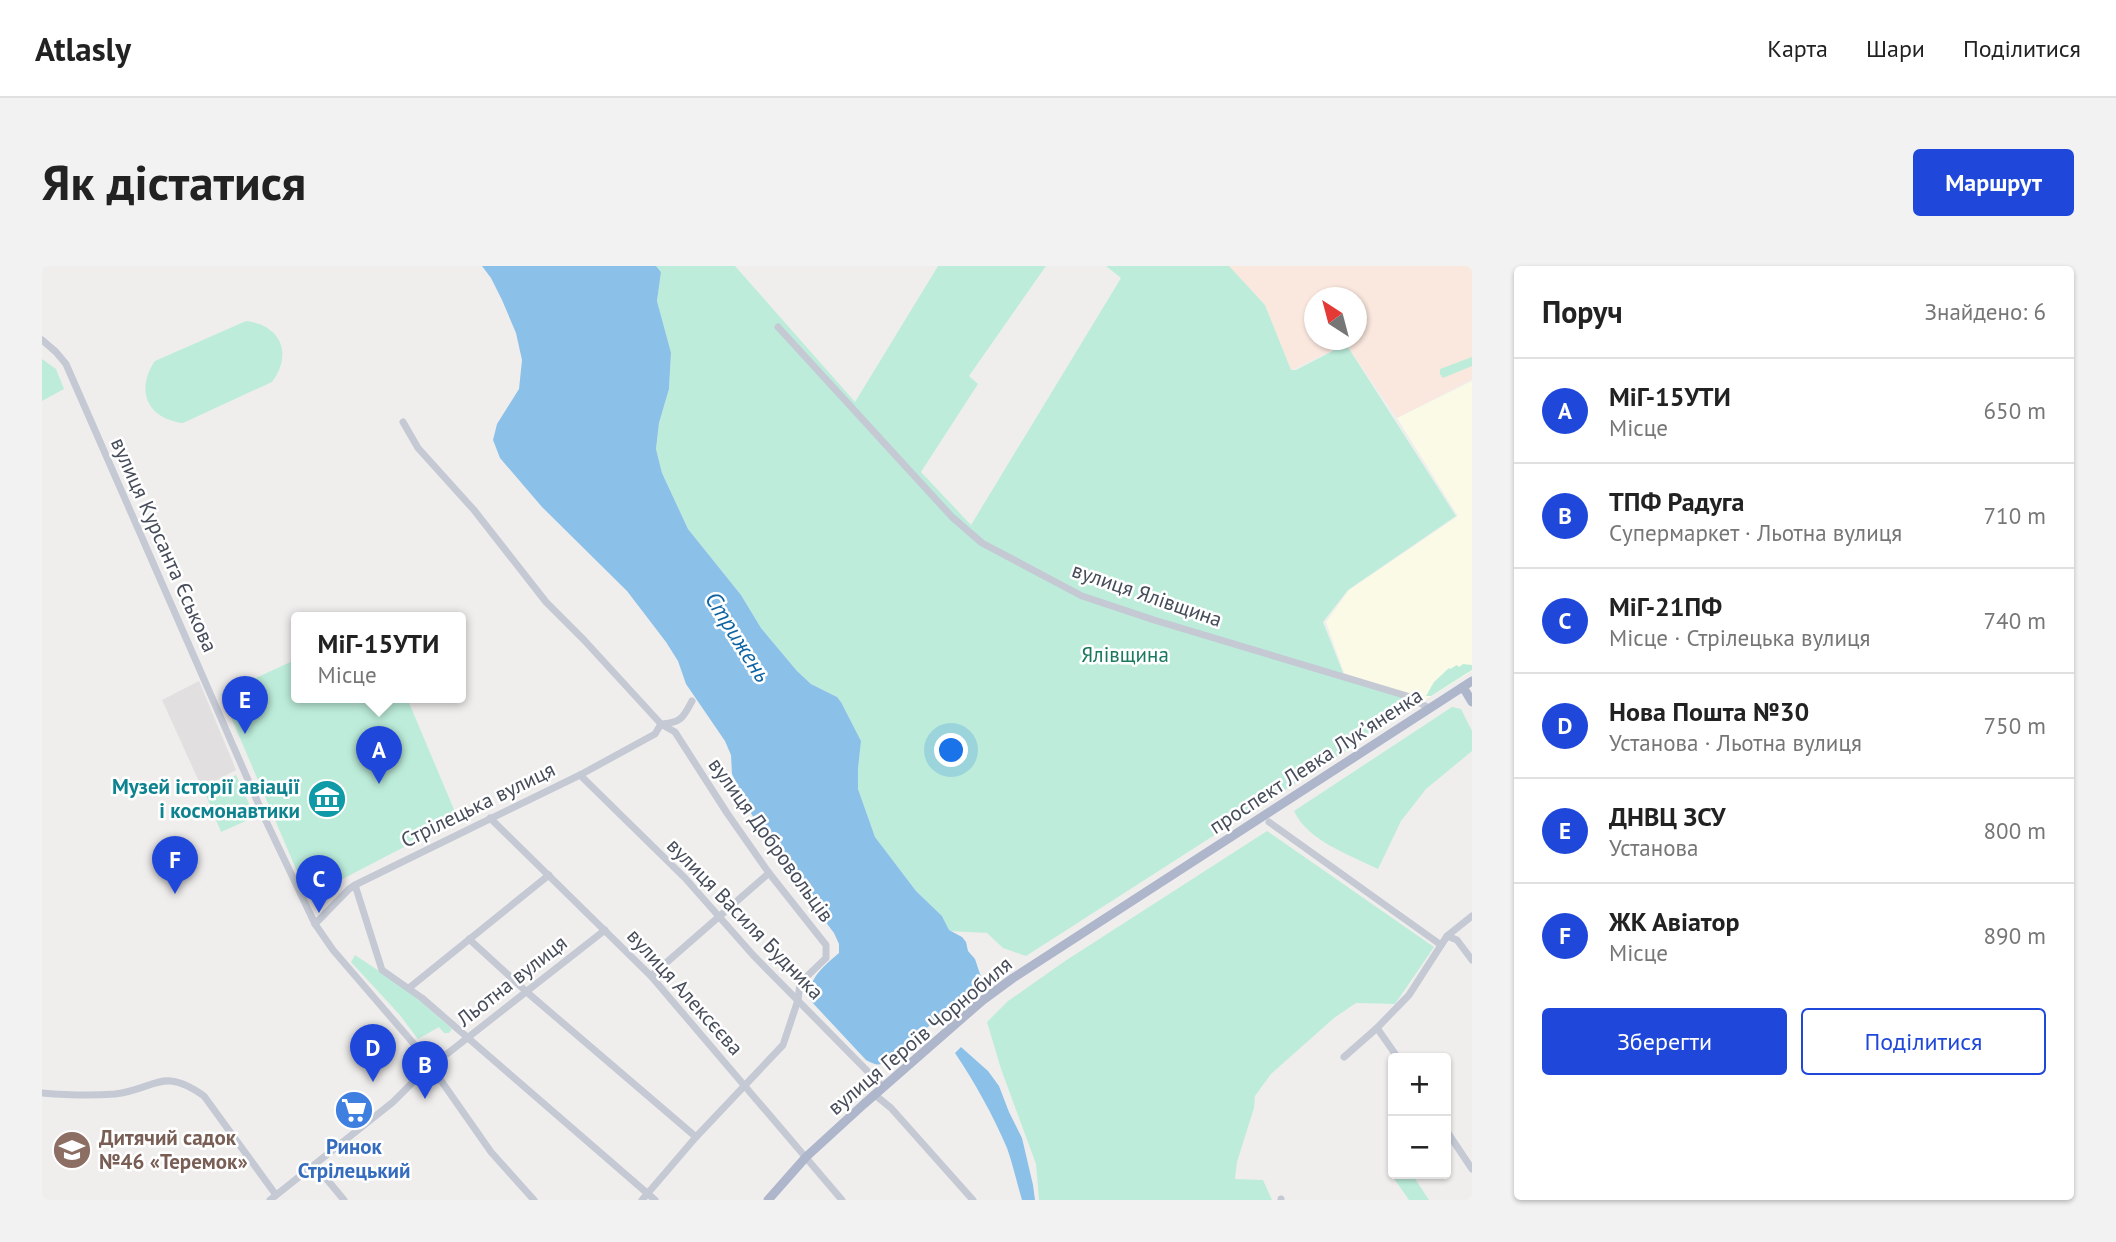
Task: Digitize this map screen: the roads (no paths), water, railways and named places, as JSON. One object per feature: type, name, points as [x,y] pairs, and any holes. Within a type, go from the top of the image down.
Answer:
[{"type":"main road","name":"проспект Левка Лукʼяненка","points":[[1180,870],[1472,681]]},
{"type":"main road","points":[[1463,687],[1472,702]]},
{"type":"main road","name":"вулиця Героїв Чорнобиля","points":[[768,1200],[806,1157],[983,1000],[1180,870]]},
{"type":"street","name":"вулиця Ялівщина","points":[[778,327],[952,517],[982,543],[1082,596],[1408,696],[1429,708]]},
{"type":"street","name":"вулиця Курсанта Єськова","points":[[42,340],[66,364],[266,821],[315,924]]},
{"type":"street","points":[[403,422],[418,448],[474,510],[546,603],[661,724]]},
{"type":"street","name":"Стрілецька вулиця","points":[[315,924],[355,885],[580,775],[655,734],[661,724],[674,723],[684,716],[692,701]]},
{"type":"street","name":"вулиця Добровольців","points":[[645,1197],[696,1136],[783,1045],[798,1000],[800,983],[826,958],[826,945],[769,873],[675,732],[661,724]]},
{"type":"street","name":"вулиця Василя Будника","points":[[580,775],[685,878],[718,916],[883,1087]]},
{"type":"street","name":"вулиця Алексєєва","points":[[490,818],[651,976],[842,1200]]},
{"type":"street","points":[[1269,822],[1441,945]]},
{"type":"street","points":[[651,976],[769,873]]},
{"type":"street","points":[[409,988],[549,875]]},
{"type":"street","points":[[355,885],[382,970],[409,988],[645,1197],[654,1200]]},
{"type":"street","points":[[1344,1057],[1409,995],[1447,936],[1472,916]]},
{"type":"street","points":[[315,924],[333,950],[409,1037],[422,1061],[430,1065],[428,1069],[442,1082],[491,1152],[534,1200]]},
{"type":"street","name":"Льотна вулиця","points":[[273,1198],[393,1102],[440,1059],[605,930]]},
{"type":"street","points":[[1447,936],[1457,940],[1472,960]]},
{"type":"street","points":[[469,939],[696,1136]]},
{"type":"street","points":[[1377,1028],[1394,1053]]},
{"type":"street","points":[[422,1061],[440,1059]]},
{"type":"street","name":"Льотна вулиця","points":[[414,1080],[422,1061]]},
{"type":"street","points":[[42,1093],[110,1094],[163,1080],[191,1086],[204,1096],[273,1198]]},
{"type":"street","points":[[875,1095],[891,1108],[973,1200]]},
{"type":"street","points":[[1451,1138],[1472,1169]]},
{"type":"street","points":[[315,1165],[344,1200]]},
{"type":"water","name":"Стрижень","points":[[482,266],[656,266],[661,272],[657,301],[671,353],[669,389],[659,423],[656,449],[662,473],[688,529],[741,595],[761,628],[811,684],[837,697],[841,702],[861,741],[858,789],[875,837],[916,891],[942,916],[949,930],[966,942],[981,977],[976,986],[887,1062],[877,1064],[866,1060],[810,1000],[814,979],[839,953],[839,944],[752,815],[732,774],[731,755],[725,741],[686,684],[678,661],[666,642],[627,591],[542,507],[500,458],[493,440],[497,424],[519,389],[522,360],[516,333],[502,300]]},
{"type":"water","points":[[961,1047],[988,1071],[999,1086],[1022,1138],[1035,1200],[1022,1200],[1002,1136],[955,1053]]},
{"type":"place","name":"ДНВЦ ЗСУ","points":[[245,734]]},
{"type":"place","name":"МіГ-15УТИ","points":[[379,784]]},
{"type":"place","name":"Музей історії авіації і космонавтики","points":[[327,799]]},
{"type":"place","name":"ЖК Авіатор","points":[[175,894]]},
{"type":"place","name":"МіГ-21ПФ","points":[[319,913]]},
{"type":"place","name":"Нова Пошта №30","points":[[373,1082]]},
{"type":"place","name":"ТПФ Радуга","points":[[425,1099]]},
{"type":"place","name":"Ринок Стрілецький","points":[[354,1110]]},
{"type":"place","name":"Дитячий садок №46 «Теремок»","points":[[72,1150]]},
{"type":"park label","name":"Ялівщина","points":[[1125,655]]}]
